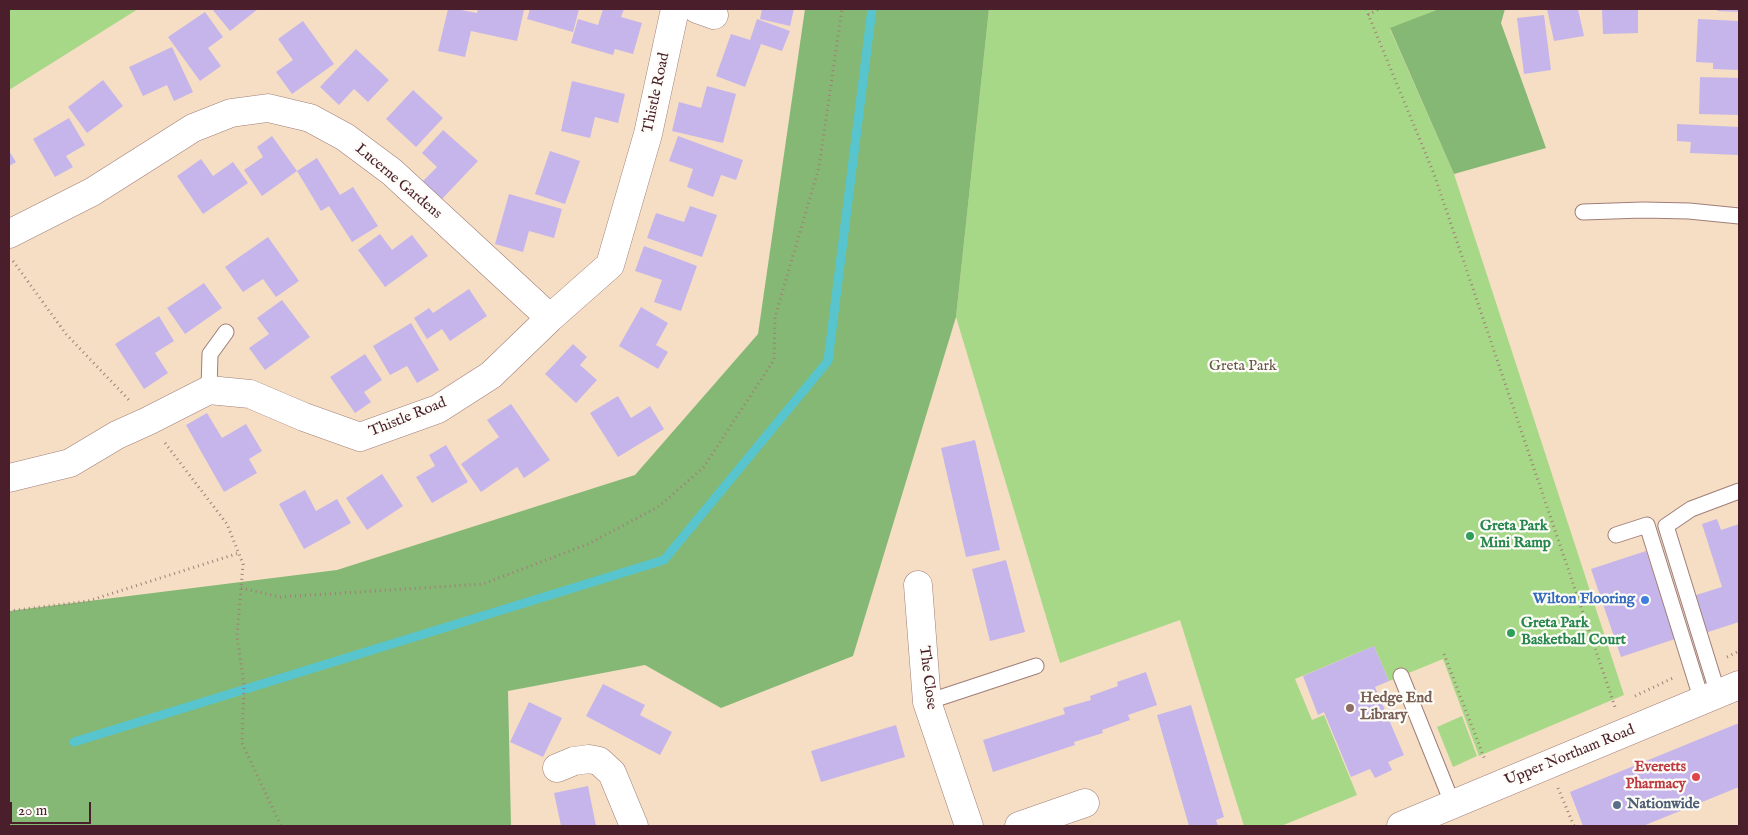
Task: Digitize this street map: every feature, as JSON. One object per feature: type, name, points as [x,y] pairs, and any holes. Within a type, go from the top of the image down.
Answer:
[{"type":"street","name":"Thistle Road","points":[[209,390],[250,394],[304,417],[360,437],[438,410],[491,375],[550,318],[610,265],[648,134],[675,9]]},
{"type":"street","name":"Lucerne Gardens","points":[[9,234],[92,192],[193,128],[231,113],[268,108],[310,118],[345,137],[392,172],[550,318]]},
{"type":"street","points":[[9,478],[70,462],[117,435],[209,390]]},
{"type":"street","name":"The Close","points":[[918,585],[927,702],[969,826]]},
{"type":"street","name":"Upper Northam Road","points":[[1401,826],[1628,733],[1720,693]]},
{"type":"street","points":[[557,768],[574,761],[589,759],[599,761],[612,773],[634,826]]},
{"type":"street","points":[[1019,826],[1085,803]]},
{"type":"lane","points":[[1583,212],[1690,210],[1739,216]]},
{"type":"lane","points":[[209,390],[210,354],[226,332]]},
{"type":"lane","points":[[1720,693],[1666,526],[1691,509],[1739,491]]},
{"type":"lane","points":[[1616,535],[1647,525],[1720,693]]},
{"type":"lane","points":[[927,702],[1036,666]]},
{"type":"lane","points":[[1401,676],[1453,805]]},
{"type":"path","points":[[241,588],[280,597],[483,584],[588,544],[658,507],[703,468],[774,360],[775,317],[819,168],[842,9]]},
{"type":"path","points":[[1366,9],[1434,174],[1614,706],[1628,733]]},
{"type":"path","points":[[1368,15],[1379,9]]},
{"type":"path","points":[[9,254],[66,334],[148,421],[228,524],[243,564],[237,636],[244,686],[242,743],[281,826]]},
{"type":"path","points":[[9,611],[88,601],[239,553]]},
{"type":"path","points":[[1444,654],[1484,761],[1493,757]]},
{"type":"path","points":[[1548,765],[1574,826]]},
{"type":"green space","points":[[9,9],[138,9],[9,90]]},
{"type":"green space","points":[[805,9],[989,9],[956,317],[853,656],[721,708],[645,665],[508,691],[511,826],[9,826],[9,611],[337,570],[635,475],[758,334]]},
{"type":"green space","name":"Greta Park","points":[[989,9],[1439,9],[1390,29],[1454,174],[1624,695],[1479,756],[1443,659],[1389,681],[1374,646],[1295,679],[1312,720],[1324,715],[1357,795],[1281,826],[1244,826],[1180,620],[1060,663],[956,317]]},
{"type":"green space","points":[[1439,9],[1505,9],[1501,23],[1546,148],[1454,174],[1390,28]]},
{"type":"green space","points":[[1462,716],[1477,756],[1453,767],[1437,727]]},
{"type":"building","points":[[212,9],[258,9],[230,31]]},
{"type":"building","points":[[448,9],[477,13],[478,9],[524,10],[517,41],[471,31],[465,57],[438,51]]},
{"type":"building","points":[[530,9],[579,9],[573,32],[527,19]]},
{"type":"building","points":[[603,9],[624,9],[621,17],[642,23],[633,54],[615,49],[613,55],[571,43],[578,19],[598,25]]},
{"type":"building","points":[[762,9],[794,9],[790,26],[760,19]]},
{"type":"building","points":[[1547,9],[1578,9],[1584,36],[1554,41]]},
{"type":"building","points":[[1602,9],[1638,9],[1638,33],[1603,34]]},
{"type":"building","points":[[1717,9],[1739,9],[1739,12],[1717,11]]},
{"type":"building","points":[[205,12],[223,37],[208,48],[221,66],[200,81],[168,37]]},
{"type":"building","points":[[1544,15],[1551,70],[1524,74],[1517,18]]},
{"type":"building","points":[[757,19],[790,31],[782,51],[761,44],[745,87],[716,76],[731,34],[750,40]]},
{"type":"building","points":[[1698,19],[1739,21],[1739,70],[1713,69],[1713,63],[1696,62]]},
{"type":"building","points":[[303,21],[334,64],[292,94],[276,72],[293,60],[278,39]]},
{"type":"building","points":[[172,47],[193,92],[174,101],[167,85],[143,96],[129,67]]},
{"type":"building","points":[[356,49],[389,80],[368,102],[354,89],[339,105],[320,87]]},
{"type":"building","points":[[1700,77],[1739,78],[1739,115],[1699,114]]},
{"type":"building","points":[[103,80],[123,106],[87,133],[68,107]]},
{"type":"building","points":[[572,81],[625,94],[618,123],[595,117],[590,138],[561,131]]},
{"type":"building","points":[[707,86],[736,94],[723,143],[672,131],[679,102],[701,108]]},
{"type":"building","points":[[413,90],[443,118],[416,147],[386,119]]},
{"type":"building","points":[[69,118],[85,145],[66,156],[73,167],[55,177],[33,139]]},
{"type":"building","points":[[1677,124],[1739,127],[1739,155],[1690,153],[1691,142],[1677,141]]},
{"type":"building","points":[[443,130],[478,161],[441,200],[422,182],[437,167],[422,153]]},
{"type":"building","points":[[272,136],[297,171],[262,196],[244,170],[263,157],[257,147]]},
{"type":"building","points":[[678,136],[743,160],[736,180],[721,175],[713,197],[687,187],[693,169],[669,161]]},
{"type":"building","points":[[9,151],[16,162],[9,166]]},
{"type":"building","points":[[550,151],[580,161],[565,204],[535,194]]},
{"type":"building","points":[[317,158],[340,195],[353,187],[378,226],[352,242],[329,206],[321,211],[297,171]]},
{"type":"building","points":[[201,159],[213,176],[233,162],[248,183],[203,214],[177,176]]},
{"type":"building","points":[[509,194],[562,209],[554,238],[529,231],[523,252],[495,244]]},
{"type":"building","points":[[690,206],[717,215],[702,257],[647,238],[656,213],[684,222]]},
{"type":"building","points":[[380,234],[392,250],[412,235],[428,256],[385,287],[358,250]]},
{"type":"building","points":[[268,237],[299,281],[276,297],[263,279],[243,292],[225,267]]},
{"type":"building","points":[[644,246],[697,266],[681,311],[654,302],[662,280],[635,271]]},
{"type":"building","points":[[204,283],[222,308],[185,334],[167,308]]},
{"type":"building","points":[[469,289],[487,316],[450,341],[442,329],[427,339],[414,318],[429,308],[433,313]]},
{"type":"building","points":[[282,300],[310,337],[265,370],[249,348],[269,334],[257,318]]},
{"type":"building","points":[[641,307],[668,323],[656,345],[668,352],[658,369],[619,346]]},
{"type":"building","points":[[159,316],[174,341],[155,353],[168,373],[144,389],[115,344]]},
{"type":"building","points":[[411,323],[439,370],[417,383],[407,366],[390,375],[373,346]]},
{"type":"building","points":[[573,344],[587,357],[580,365],[597,380],[576,403],[545,374]]},
{"type":"building","points":[[365,354],[382,380],[364,392],[371,402],[355,413],[330,377]]},
{"type":"building","points":[[618,396],[631,418],[650,406],[664,429],[618,457],[590,413]]},
{"type":"building","points":[[511,404],[550,460],[524,478],[517,467],[481,492],[461,464],[499,437],[487,420]]},
{"type":"building","points":[[207,413],[222,438],[246,424],[262,451],[249,459],[257,473],[224,492],[186,425]]},
{"type":"building","points":[[975,440],[1000,550],[966,557],[941,448]]},
{"type":"building","points":[[446,445],[468,482],[432,503],[416,477],[435,466],[429,455]]},
{"type":"building","points":[[382,474],[403,506],[367,530],[346,498]]},
{"type":"building","points":[[305,490],[316,511],[337,499],[351,523],[304,549],[279,504]]},
{"type":"building","points":[[1717,519],[1721,530],[1739,524],[1739,622],[1705,633],[1693,596],[1722,587],[1702,524]]},
{"type":"building","points":[[1646,551],[1675,639],[1621,657],[1591,569]]},
{"type":"building","points":[[1006,560],[1025,632],[990,641],[972,569]]},
{"type":"building","name":"Hedge End Library","points":[[1374,646],[1389,681],[1375,687],[1404,755],[1388,762],[1392,770],[1375,778],[1370,769],[1351,777],[1324,712],[1318,715],[1303,676]]},
{"type":"building","points":[[1146,672],[1157,705],[1128,715],[1130,720],[1102,730],[1103,733],[1074,742],[1075,745],[993,772],[983,740],[1065,714],[1063,708],[1091,700],[1090,696],[1118,686],[1117,682]]},
{"type":"building","points":[[603,684],[645,705],[640,715],[672,732],[660,755],[586,716]]},
{"type":"building","points":[[529,702],[562,718],[543,757],[510,742]]},
{"type":"building","points":[[1191,705],[1224,817],[1216,820],[1218,826],[1189,826],[1157,715]]},
{"type":"building","points":[[1739,723],[1739,787],[1643,826],[1583,826],[1570,792]]},
{"type":"building","points":[[896,725],[905,757],[821,782],[811,751]]},
{"type":"building","points":[[588,786],[596,826],[561,826],[554,793]]},
{"type":"waterway","points":[[74,742],[664,560],[828,361],[872,9]]},
{"type":"place","name":"Greta Park Mini Ramp","points":[[1470,536]]},
{"type":"place","name":"Wilton Flooring","points":[[1645,600]]},
{"type":"place","name":"Greta Park Basketball Court","points":[[1511,633]]},
{"type":"place","name":"Hedge End Library","points":[[1350,708]]},
{"type":"place","name":"Everetts Pharmacy","points":[[1696,777]]},
{"type":"place","name":"Nationwide","points":[[1617,805]]}]
